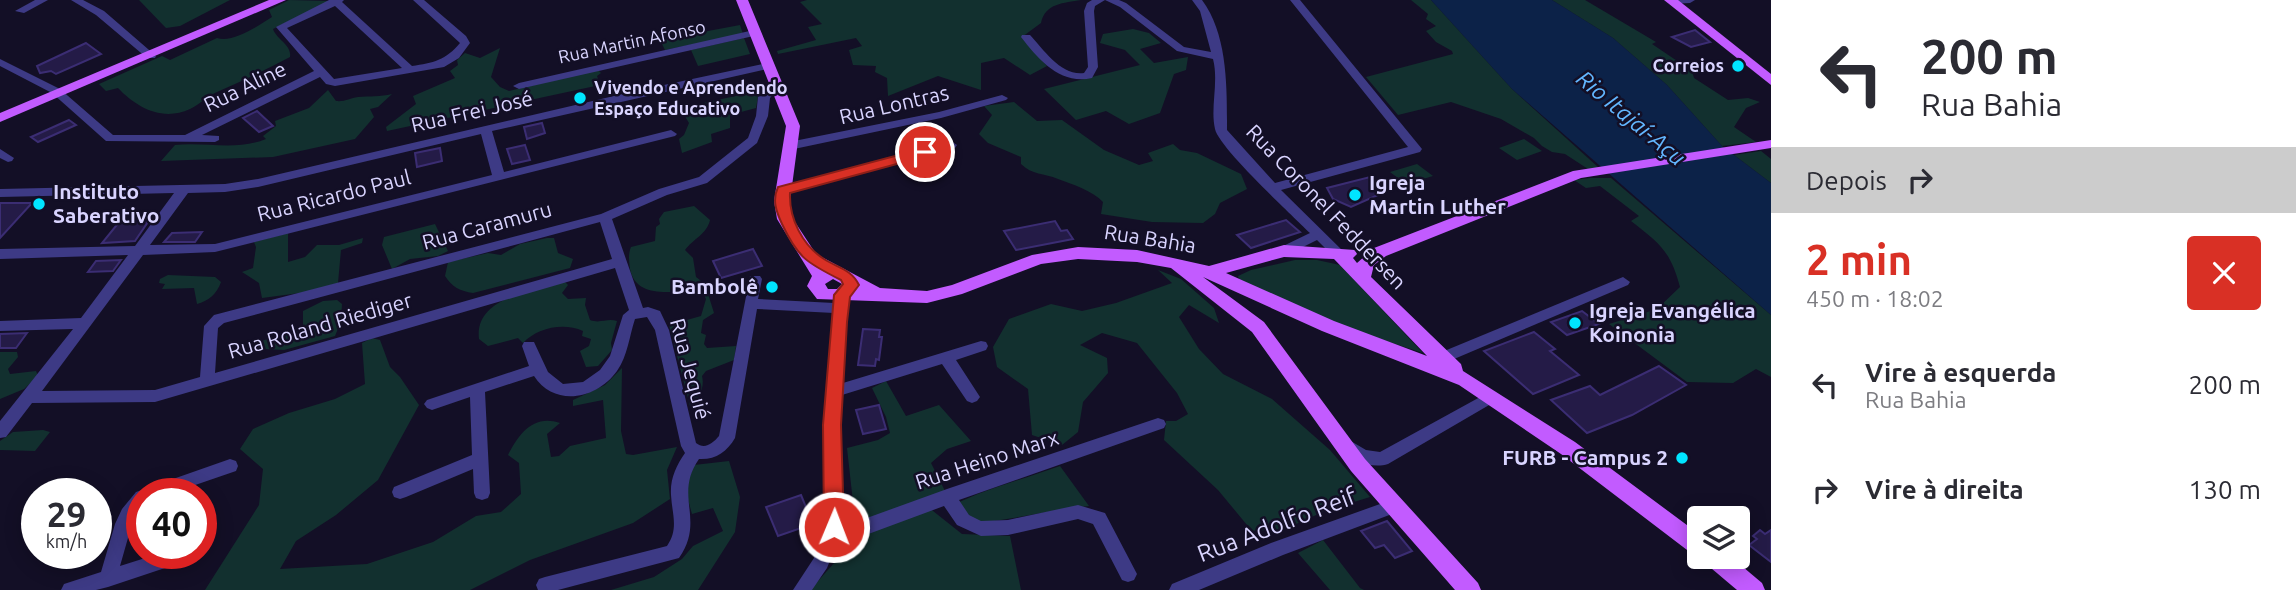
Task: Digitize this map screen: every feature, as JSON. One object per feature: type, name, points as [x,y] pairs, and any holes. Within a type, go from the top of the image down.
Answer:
[{"type":"main road","points":[[0,118],[60,95],[280,0]]},
{"type":"main road","points":[[742,0],[793,126],[794,145],[783,190],[782,209],[794,238],[833,292]]},
{"type":"main road","points":[[1670,0],[1771,81]]},
{"type":"main road","points":[[1363,276],[1366,262],[1380,252],[1569,177],[1767,145]]},
{"type":"main road","points":[[1236,309],[1224,284],[1224,272],[1284,251],[1380,252]]},
{"type":"main road","name":"Rua Coronel Feddersen","points":[[1338,253],[1423,341],[1466,380]]},
{"type":"main road","name":"Rua Bahia","points":[[833,292],[895,296],[939,294],[1024,264],[1064,254],[1117,254],[1224,272],[1310,319],[1466,380]]},
{"type":"main road","points":[[1171,262],[1236,309],[1273,345],[1339,440],[1470,590]]},
{"type":"main road","points":[[1466,380],[1632,493],[1687,537]]},
{"type":"main road","points":[[1729,569],[1754,590]]},
{"type":"street","points":[[20,11],[43,0]]},
{"type":"street","points":[[76,0],[100,13],[150,56]]},
{"type":"street","points":[[411,71],[336,1],[281,27],[321,72],[335,83],[411,71],[446,63],[463,49],[465,43],[418,0]]},
{"type":"street","points":[[1026,37],[1065,75],[1074,78],[1088,76],[1093,66],[1089,11],[1090,5],[1100,0]]},
{"type":"street","points":[[1110,0],[1123,5],[1181,49],[1218,57]]},
{"type":"street","name":"Rua Coronel Feddersen","points":[[1197,0],[1205,11],[1221,69],[1221,130],[1272,188],[1338,253]]},
{"type":"street","points":[[1272,188],[1415,150],[1416,145],[1295,0]]},
{"type":"street","points":[[1670,0],[1690,0]]},
{"type":"street","name":"Rua Martin Afonso","points":[[519,86],[754,33]]},
{"type":"street","points":[[0,62],[60,95],[110,139],[215,138]]},
{"type":"street","name":"Rua Frei José","points":[[0,193],[184,189],[258,183],[486,128],[768,66]]},
{"type":"street","name":"Rua Aline","points":[[186,138],[321,72]]},
{"type":"street","name":"Rua Caramuru","points":[[207,381],[211,326],[219,319],[605,217],[663,192],[703,180],[754,140],[762,116],[764,97],[771,89],[779,88]]},
{"type":"street","name":"Rua Lontras","points":[[794,145],[928,118],[1002,98]]},
{"type":"street","points":[[486,128],[499,177]]},
{"type":"street","name":"Rua Ricardo Paul","points":[[0,254],[215,248],[671,134]]},
{"type":"street","points":[[783,190],[951,145]]},
{"type":"street","points":[[0,432],[86,323],[184,189]]},
{"type":"street","points":[[605,217],[637,313]]},
{"type":"street","points":[[1284,251],[1319,234]]},
{"type":"street","name":"Rua Roland Riediger","points":[[27,397],[155,396],[619,262]]},
{"type":"street","name":"Rua Jequié","points":[[537,369],[550,384],[565,391],[594,385],[617,356],[630,315],[648,312],[655,316],[662,330],[689,446],[702,454],[712,451],[722,446],[727,438],[755,279]]},
{"type":"street","points":[[1442,358],[1623,282]]},
{"type":"street","points":[[750,304],[833,292],[832,425],[835,517],[821,562],[802,590]]},
{"type":"street","points":[[0,326],[86,323]]},
{"type":"street","points":[[432,404],[537,369],[529,346]]},
{"type":"street","points":[[834,392],[981,346]]},
{"type":"street","points":[[946,357],[972,397]]},
{"type":"street","points":[[477,389],[482,493]]},
{"type":"street","points":[[1339,440],[1362,456],[1382,459],[1491,397]]},
{"type":"street","name":"Rua Heino Marx","points":[[830,540],[947,496],[1059,461],[1158,425]]},
{"type":"street","points":[[545,585],[673,552],[684,534],[678,494],[679,476],[685,463],[695,452]]},
{"type":"street","points":[[400,492],[480,459]]},
{"type":"street","points":[[194,478],[230,466]]},
{"type":"street","points":[[947,496],[959,516],[974,527],[997,528],[1079,512],[1089,513],[1099,518],[1128,574]]},
{"type":"street","name":"Rua Adolfo Reif","points":[[1178,590],[1277,549],[1394,506]]},
{"type":"street","points":[[108,579],[126,520]]},
{"type":"street","points":[[71,590],[138,569]]},
{"type":"green space","points":[[139,0],[230,0],[180,26],[166,28]]},
{"type":"green space","points":[[289,0],[329,1],[273,29],[289,49],[290,57],[213,94],[190,109],[180,113],[160,113],[141,106],[118,88],[106,91],[99,84],[162,56],[170,60],[217,38],[230,38],[245,33],[272,17],[269,10]]},
{"type":"green space","points":[[1081,0],[1051,8],[1043,16],[1041,23],[1022,37],[1047,66],[1030,75],[1004,58],[981,63],[981,90],[938,76],[888,96],[887,78],[875,72],[876,66],[853,65],[849,50],[862,46],[856,38],[778,54],[777,51],[816,40],[808,27],[822,24],[800,2]]},
{"type":"green space","points":[[1411,0],[1431,0],[1512,89],[1599,168],[1588,169],[1565,154],[1552,152],[1501,119],[1451,102],[1398,115],[1366,77],[1453,54],[1426,31],[1436,26],[1426,19],[1428,14]]},
{"type":"green space","points":[[1552,0],[1585,0],[1656,42],[1652,44],[1692,71],[1694,78],[1728,100],[1748,98],[1760,102],[1746,108],[1734,127],[1756,142],[1722,146],[1667,85],[1613,38]]},
{"type":"green space","points":[[740,25],[743,34],[665,50],[660,40]]},
{"type":"green space","points":[[1133,29],[1149,33],[1161,43],[1140,49],[1154,63],[1188,57],[1186,70],[1174,74],[1160,113],[1129,124],[1106,111],[1076,120],[1044,89],[1140,65],[1125,50],[1100,43],[1103,34]]},
{"type":"green space","points":[[744,38],[750,54],[698,66],[691,50]]},
{"type":"green space","points":[[500,48],[491,77],[500,87],[509,91],[598,70],[601,73],[597,76],[600,85],[387,131],[386,127],[416,104],[413,96],[455,78],[450,71],[458,65],[457,60],[465,53],[480,58]]},
{"type":"green space","points":[[328,90],[336,101],[392,94],[378,107],[370,109],[374,117],[355,139],[273,157],[161,161],[175,145],[244,145],[266,139],[263,136],[276,126],[275,121],[309,108]]},
{"type":"green space","points":[[759,91],[756,108],[730,115],[730,128],[711,134],[712,142],[682,153],[679,139],[684,135],[689,123],[680,108]]},
{"type":"green space","points":[[1014,102],[1037,121],[1062,120],[1104,150],[1139,165],[1153,161],[1148,153],[1173,144],[1180,150],[1197,153],[1241,174],[1247,189],[1220,203],[1215,214],[1203,223],[1152,222],[1101,214],[1103,202],[1094,194],[1029,170],[1021,164],[1021,157],[988,143],[979,134],[992,115],[984,106]]},
{"type":"green space","points":[[1524,139],[1542,151],[1517,160],[1499,148]]},
{"type":"green space","points":[[1761,151],[1771,159],[1771,183],[1734,155]]},
{"type":"green space","points":[[1417,164],[1433,176],[1406,184],[1390,172]]},
{"type":"green space","points":[[1611,178],[1771,315],[1771,377],[1756,369],[1733,383],[1687,382],[1609,324],[1657,309],[1680,287],[1663,249],[1631,221],[1639,216],[1600,186],[1586,188],[1574,180]]},
{"type":"green space","points":[[694,206],[710,220],[703,233],[685,250],[693,258],[696,277],[705,284],[714,313],[703,320],[701,333],[706,335],[704,344],[707,348],[736,346],[734,360],[706,371],[702,376],[700,393],[690,406],[669,325],[701,316],[706,299],[701,289],[659,292],[640,286],[630,269],[629,252],[631,247],[655,241],[656,227],[660,224],[659,219],[664,212]]},
{"type":"green space","points":[[435,224],[448,251],[438,256],[410,259],[392,269],[382,245],[384,237]]},
{"type":"green space","points":[[288,233],[288,262],[305,257],[317,245],[339,245],[363,238],[362,243],[341,250],[338,283],[307,292],[262,298],[259,283],[242,272],[253,268],[256,247],[254,242]]},
{"type":"green space","points":[[554,238],[558,253],[573,259],[570,268],[473,293],[457,288],[445,276],[448,262],[488,253],[501,255],[520,244]]},
{"type":"green space","points":[[1295,260],[1317,260],[1340,265],[1423,353],[1334,324],[1239,279],[1238,276],[1251,270]]},
{"type":"green space","points":[[1158,270],[1181,279],[1214,308],[1219,323],[1189,305],[1179,317],[1199,349],[1223,374],[1272,399],[1330,450],[1370,497],[1325,511],[1285,529],[1252,531],[1218,490],[1164,440],[1166,421],[1176,421],[1188,414],[1177,393],[1137,343],[1102,333],[1080,345],[1107,358],[1108,373],[1083,402],[1078,432],[1062,445],[1032,435],[1028,389],[997,367],[993,347],[1009,319],[1051,304],[1082,311],[1116,303],[1172,283]]},
{"type":"green space","points":[[168,275],[215,277],[221,282],[212,296],[197,304],[194,288],[162,289],[165,284],[159,283],[160,279]]},
{"type":"green space","points":[[564,281],[568,285],[562,293],[568,299],[586,298],[585,305],[590,320],[617,321],[611,343],[612,350],[598,366],[586,367],[580,351],[589,346],[591,339],[582,336],[583,331],[575,328],[543,330],[523,343],[518,338],[488,346],[479,339],[480,325],[486,314],[496,305],[522,293]]},
{"type":"green space","points":[[337,300],[342,304],[341,321],[335,336],[284,350],[265,349],[261,341],[303,329],[303,311],[323,301]]},
{"type":"green space","points":[[372,338],[380,340],[390,367],[419,405],[378,480],[336,515],[296,541],[280,569],[367,564],[433,542],[476,516],[501,512],[521,494],[519,463],[508,455],[522,433],[542,421],[560,423],[547,434],[551,457],[559,456],[570,446],[606,438],[603,400],[573,406],[573,400],[605,385],[622,368],[621,431],[626,454],[677,447],[667,470],[670,499],[633,523],[530,560],[470,590],[205,590],[259,505],[263,469],[240,449],[253,429],[289,413],[335,399],[365,384],[362,343]]},
{"type":"green space","points":[[0,352],[17,352],[18,357],[8,369],[10,374],[36,371],[38,376],[24,389],[0,399]]},
{"type":"green space","points":[[886,381],[906,416],[939,405],[971,441],[947,449],[931,463],[945,491],[928,507],[962,534],[1010,536],[1021,590],[810,590],[852,543],[853,502],[847,448],[878,440],[890,433],[886,417],[872,388]]},
{"type":"green space","points":[[13,432],[50,432],[35,451],[0,450],[0,441]]},
{"type":"green space","points":[[729,461],[740,497],[735,532],[698,590],[611,590],[654,577],[682,559],[693,546],[723,531],[713,508],[692,514],[685,489],[694,465]]},
{"type":"green space","points":[[1060,466],[1089,506],[973,523],[953,505],[993,489]]},
{"type":"green space","points":[[1323,540],[1364,590],[1330,590],[1298,553]]},
{"type":"water","name":"Rio Itajaí-Açu","points":[[1431,0],[1552,0],[1613,38],[1667,85],[1722,146],[1771,183],[1771,315],[1512,89]]},
{"type":"building","points":[[1695,30],[1710,42],[1691,47],[1672,37]]},
{"type":"building","points":[[86,43],[101,54],[56,74],[51,71],[40,73],[37,66]]},
{"type":"building","points":[[257,111],[273,126],[259,132],[243,118]]},
{"type":"building","points":[[69,120],[76,125],[38,142],[31,137]]},
{"type":"building","points":[[542,123],[545,133],[527,139],[524,127]]},
{"type":"building","points":[[525,145],[530,160],[512,164],[507,149]]},
{"type":"building","points":[[440,148],[442,161],[417,167],[415,153]]},
{"type":"building","name":"Igreja Martin Luther","points":[[1370,177],[1387,191],[1351,207],[1333,199],[1327,188]]},
{"type":"building","points":[[0,203],[32,203],[0,238]]},
{"type":"building","points":[[1286,220],[1300,232],[1251,248],[1237,235]]},
{"type":"building","points":[[120,221],[148,222],[135,241],[102,243]]},
{"type":"building","points":[[1055,221],[1061,231],[1067,230],[1073,239],[1016,250],[1004,231]]},
{"type":"building","points":[[202,232],[195,242],[164,242],[172,233]]},
{"type":"building","points":[[753,249],[762,266],[721,278],[713,261]]},
{"type":"building","points":[[121,260],[113,271],[88,272],[96,261]]},
{"type":"building","name":"Igreja Evangélica Koinonia","points":[[1582,311],[1599,324],[1567,335],[1551,322]]},
{"type":"building","points":[[863,329],[880,330],[879,337],[882,337],[879,360],[876,359],[875,366],[858,365]]},
{"type":"building","points":[[1534,332],[1555,349],[1550,351],[1579,375],[1533,394],[1484,351]]},
{"type":"building","points":[[27,333],[16,348],[0,348],[0,334]]},
{"type":"building","points":[[1659,366],[1686,385],[1632,415],[1587,433],[1551,400],[1590,386],[1600,395]]},
{"type":"building","points":[[879,405],[886,429],[863,434],[856,410]]},
{"type":"building","points":[[801,495],[813,524],[778,536],[766,507]]},
{"type":"building","points":[[1387,521],[1412,551],[1395,558],[1384,545],[1375,548],[1361,531]]},
{"type":"building","points":[[1760,530],[1765,534],[1771,530],[1771,562],[1750,546],[1757,539],[1753,536]]},
{"type":"place","name":"Correios","points":[[1738,66]]},
{"type":"place","name":"Vivendo e Aprendendo Espaço Educativo","points":[[580,98]]},
{"type":"place","name":"Igreja Martin Luther","points":[[1355,195]]},
{"type":"place","name":"Instituto Saberativo","points":[[39,204]]},
{"type":"place","name":"Bambolê","points":[[772,287]]},
{"type":"place","name":"Igreja Evangélica Koinonia","points":[[1575,323]]},
{"type":"place","name":"FURB - Campus 2","points":[[1682,458]]},
{"type":"route","points":[[834,527],[834,392],[842,295],[851,285],[847,276],[819,263],[800,247],[782,209],[783,190],[925,152]]}]
